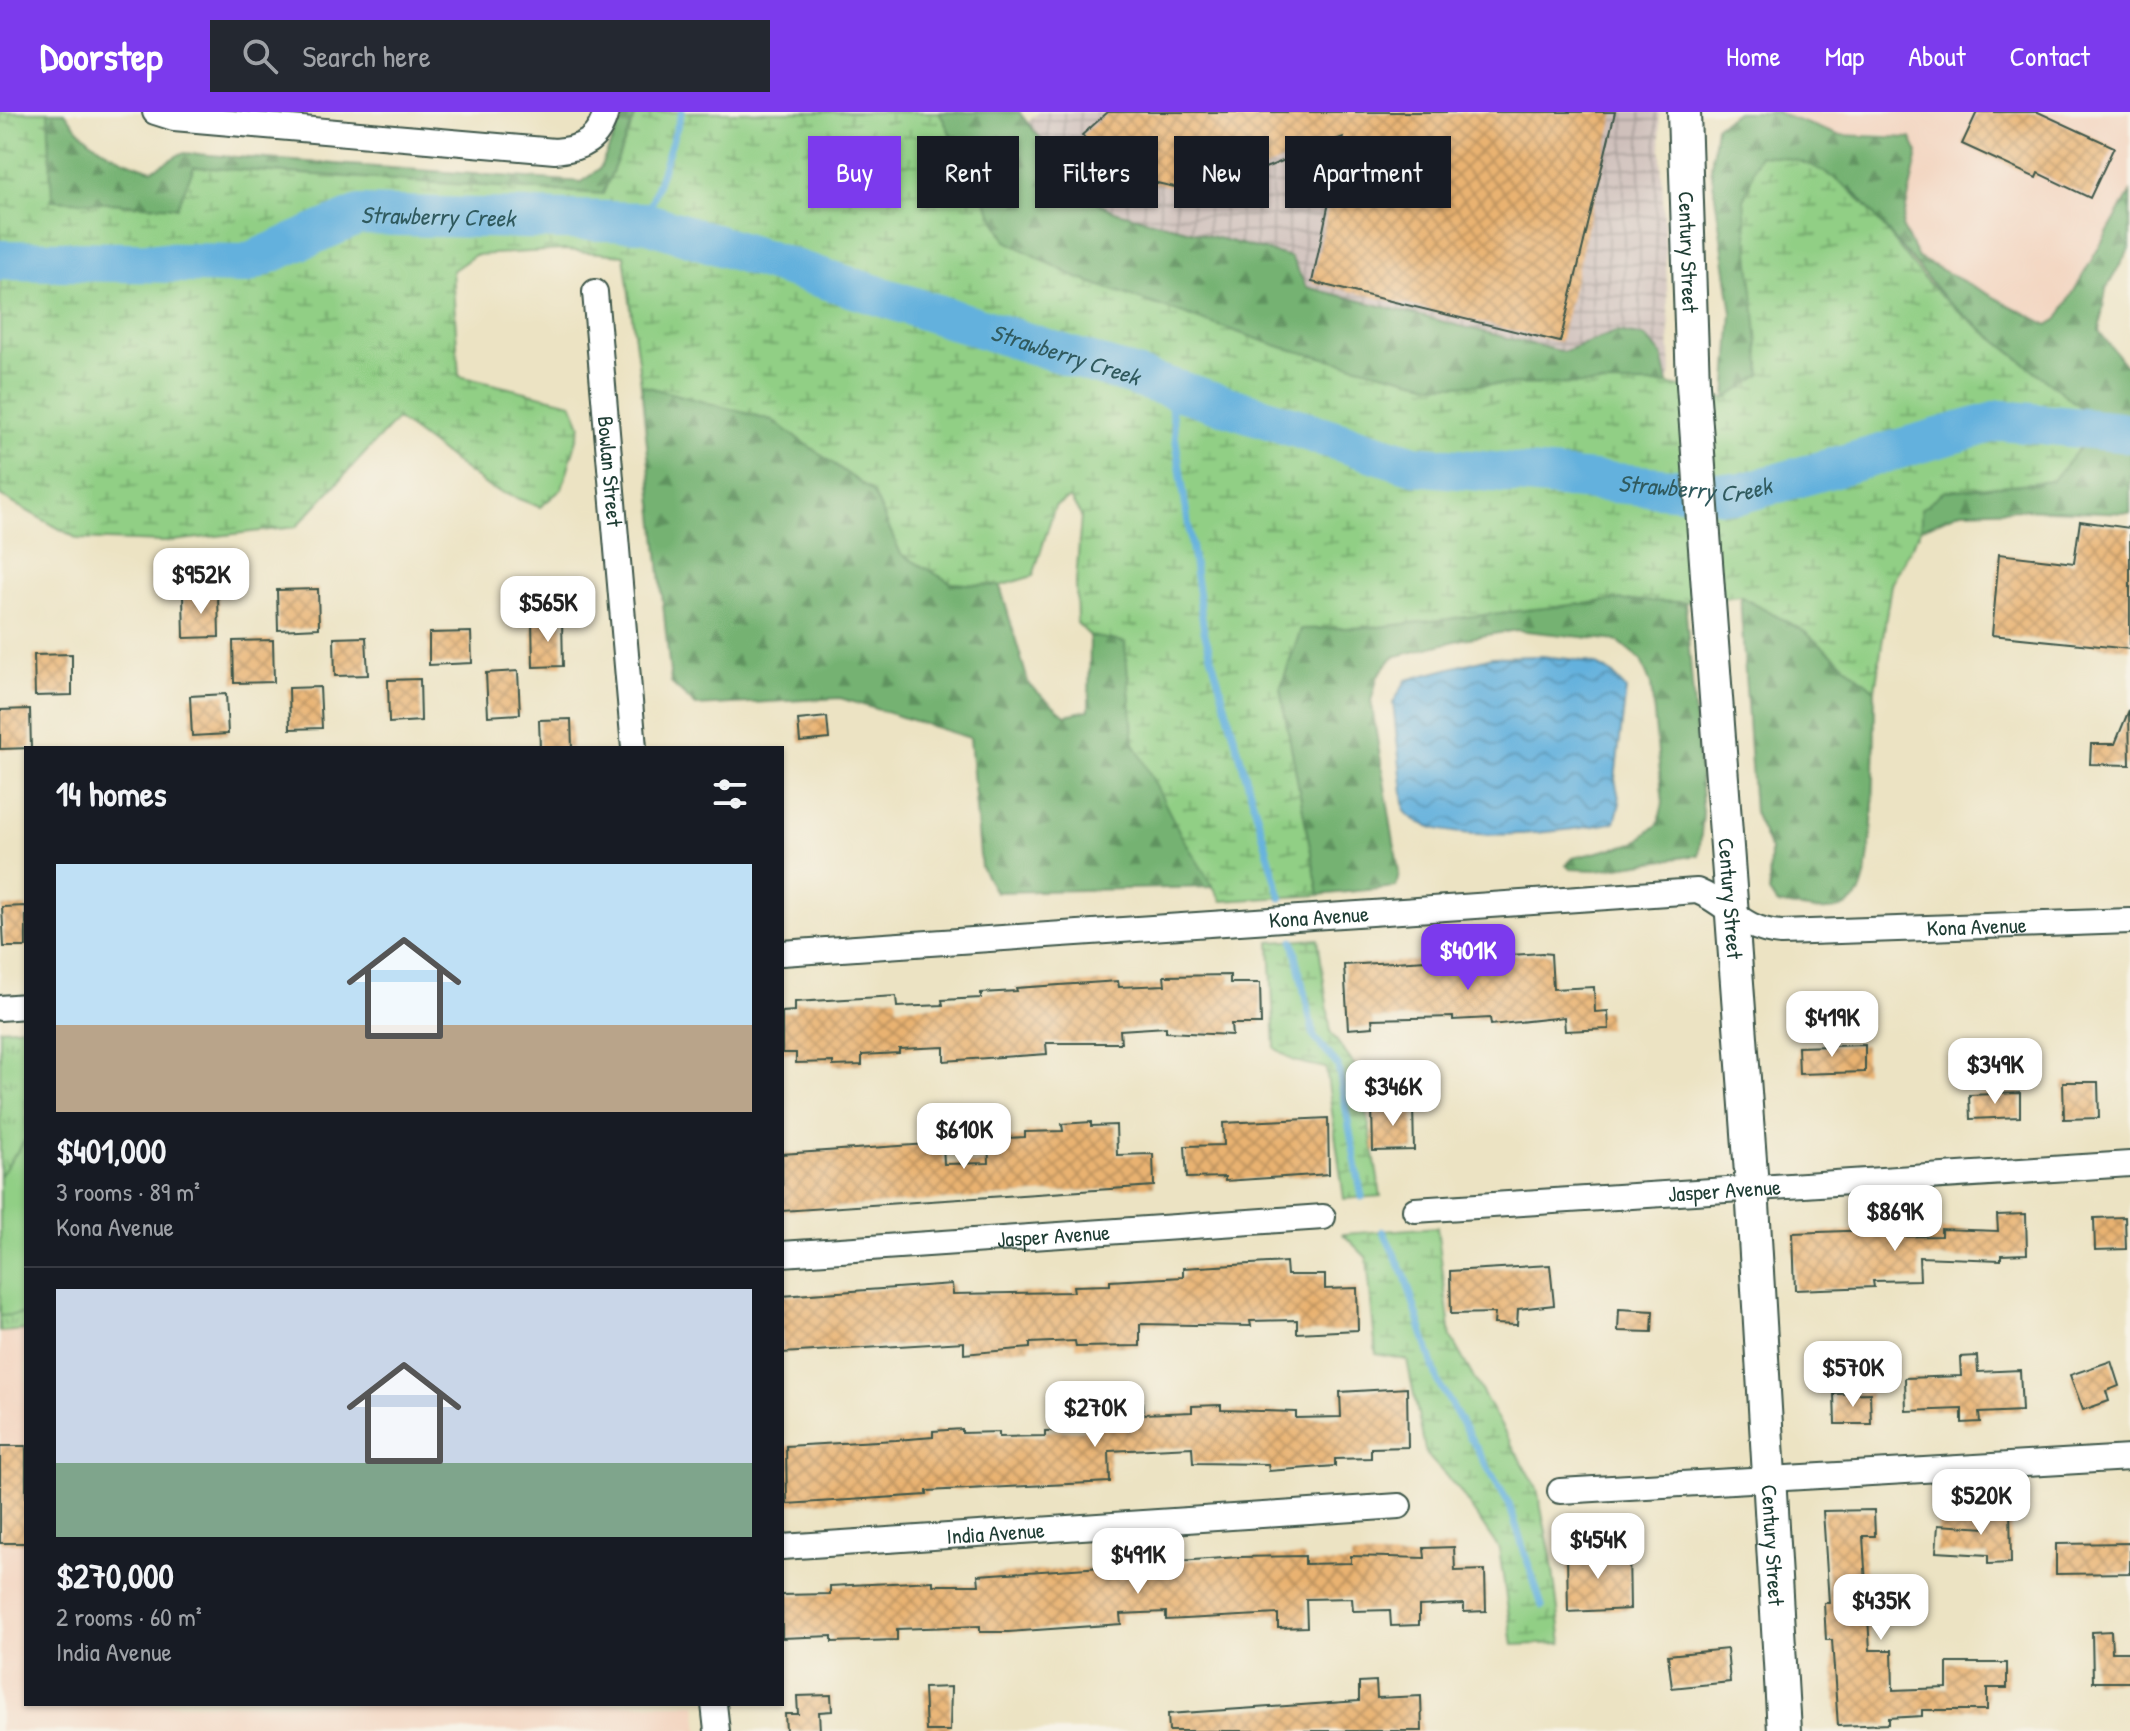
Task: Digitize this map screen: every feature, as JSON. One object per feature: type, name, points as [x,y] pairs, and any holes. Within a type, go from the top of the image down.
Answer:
[{"type":"street","points":[[155,112],[174,118],[316,121],[555,151],[575,150],[591,141],[603,124],[606,112]]},
{"type":"street","name":"Century Street","points":[[1684,112],[1693,385],[1752,1187],[1784,1731]]},
{"type":"street","name":"Bowlan Street","points":[[595,292],[634,746]]},
{"type":"street","name":"Kona Avenue","points":[[784,953],[1697,891],[1717,899],[1733,916],[1757,931],[1781,933],[2130,921]]},
{"type":"street","points":[[0,1008],[24,1006]]},
{"type":"street","name":"Jasper Avenue","points":[[1415,1210],[2130,1164]]},
{"type":"street","name":"Jasper Avenue","points":[[784,1254],[1323,1217]]},
{"type":"street","points":[[1560,1491],[2130,1458]]},
{"type":"street","name":"India Avenue","points":[[784,1547],[1399,1506]]},
{"type":"street","points":[[714,1706],[717,1731]]},
{"type":"shaded area","points":[[1039,112],[1659,112],[1671,373],[1668,384],[1662,355],[1616,332],[1563,352],[1306,287],[1291,257],[1112,211],[1107,208],[1158,208],[1158,136],[1038,136],[1027,123]]},
{"type":"shaded area","points":[[1775,112],[2130,112],[2130,193],[2058,319],[2048,325],[1918,258],[1902,227],[1918,153],[1884,134],[1838,135]]},
{"type":"shaded area","points":[[24,1330],[24,1706],[696,1706],[699,1731],[0,1731],[0,1332]]},
{"type":"green space","points":[[0,112],[48,112],[52,200],[177,207],[194,167],[603,194],[637,112],[939,112],[951,136],[917,136],[917,208],[989,208],[1006,241],[1077,278],[1284,348],[1434,385],[1668,384],[1726,399],[1761,375],[1744,200],[1759,155],[1795,160],[1824,172],[1848,188],[1869,209],[1926,281],[1949,303],[2097,421],[2095,430],[2052,481],[1944,491],[1921,509],[1921,529],[1891,584],[1875,690],[1804,631],[1740,596],[1685,602],[1615,600],[1377,627],[1301,629],[1280,689],[1319,895],[1222,901],[1181,835],[1134,743],[1125,642],[1090,636],[1077,623],[1076,583],[1081,516],[1070,498],[1055,506],[1033,576],[1000,586],[952,583],[901,554],[873,492],[772,420],[641,385],[624,255],[564,250],[475,255],[452,271],[459,376],[572,403],[581,425],[562,489],[540,507],[490,488],[397,419],[296,527],[164,542],[78,539],[0,496]]},
{"type":"green space","points":[[48,112],[65,112],[82,133],[102,149],[152,170],[182,153],[582,182],[600,168],[625,112],[637,112],[603,194],[194,167],[178,207],[51,200]]},
{"type":"green space","points":[[939,112],[1019,112],[1039,136],[1035,136],[1035,208],[1107,208],[1291,257],[1306,287],[1563,352],[1616,332],[1645,337],[1662,355],[1668,384],[1434,385],[1284,348],[1077,278],[1007,242],[989,208],[1019,208],[1019,136],[952,136]]},
{"type":"green space","points":[[1737,112],[1775,112],[1838,135],[1911,138],[1918,153],[1902,227],[1918,258],[2048,325],[2058,319],[2130,193],[2130,248],[2106,289],[2099,331],[2125,365],[2130,367],[2130,513],[2022,509],[1961,511],[1921,529],[1920,509],[1944,491],[2052,481],[2097,421],[1946,300],[1850,187],[1758,318],[1761,376],[1726,399],[1732,313],[1711,167],[1716,126]]},
{"type":"green space","points":[[641,385],[772,420],[873,492],[901,554],[952,583],[1000,586],[1029,685],[1065,715],[1089,710],[1090,636],[1125,642],[1134,743],[1213,887],[995,892],[981,867],[970,738],[840,698],[696,706],[671,683]]},
{"type":"green space","points":[[1740,596],[1804,631],[1875,690],[1873,802],[1867,865],[1862,888],[1854,901],[1837,909],[1817,910],[1777,904],[1769,892],[1770,850],[1754,812]]},
{"type":"green space","points":[[1615,600],[1685,602],[1703,813],[1699,855],[1597,870],[1570,869],[1566,865],[1573,858],[1635,843],[1658,824],[1663,803],[1651,685],[1641,660],[1618,641],[1517,630],[1463,639],[1393,657],[1378,675],[1371,701],[1399,873],[1396,887],[1319,895],[1280,689],[1301,629],[1377,627]]},
{"type":"green space","points":[[1318,939],[1331,1033],[1360,1073],[1381,1196],[1344,1199],[1326,1068],[1294,1061],[1275,1048],[1270,942]]},
{"type":"green space","points":[[24,1027],[24,1330],[0,1332],[0,1029]]},
{"type":"green space","points":[[24,1142],[24,1314],[0,1316],[0,1176]]},
{"type":"green space","points":[[1437,1227],[1451,1338],[1537,1489],[1551,1555],[1562,1643],[1513,1645],[1499,1549],[1459,1490],[1426,1454],[1407,1360],[1376,1354],[1367,1258],[1343,1234]]},
{"type":"water","points":[[1542,656],[1590,662],[1609,671],[1626,690],[1615,779],[1620,803],[1615,822],[1537,833],[1472,834],[1420,823],[1405,811],[1393,703],[1406,680],[1492,657]]},
{"type":"building","points":[[1108,112],[1615,112],[1560,342],[1312,282],[1328,208],[1451,208],[1451,136],[1285,136],[1285,160],[1269,166],[1269,136],[1174,136],[1174,187],[1158,183],[1158,136],[1082,135]]},
{"type":"building","points":[[1977,112],[2038,112],[2114,147],[2090,198],[2038,173],[2036,178],[1962,144]]},
{"type":"building","points":[[2080,521],[2130,528],[2130,649],[1992,635],[1999,554],[2074,563]]},
{"type":"building","points":[[318,589],[319,628],[278,630],[277,590]]},
{"type":"building","points":[[218,594],[219,637],[184,638],[183,595]]},
{"type":"building","points":[[562,620],[563,666],[533,667],[532,621]]},
{"type":"building","points":[[471,632],[472,663],[429,665],[429,633]]},
{"type":"building","points":[[366,637],[368,675],[335,676],[334,638]]},
{"type":"building","points":[[273,640],[274,682],[234,683],[233,641]]},
{"type":"building","points":[[72,654],[72,695],[35,696],[34,655]]},
{"type":"building","points":[[518,671],[520,714],[488,716],[486,673]]},
{"type":"building","points":[[420,679],[421,721],[389,723],[388,680]]},
{"type":"building","points":[[320,687],[322,728],[290,729],[289,688]]},
{"type":"building","points":[[226,694],[228,734],[192,736],[190,696]]},
{"type":"building","points":[[30,709],[31,746],[0,749],[0,710]]},
{"type":"building","points":[[2129,710],[2130,765],[2090,764],[2091,744],[2115,744]]},
{"type":"building","points":[[827,717],[829,739],[800,742],[798,720]]},
{"type":"building","points":[[571,719],[572,746],[540,746],[539,720]]},
{"type":"building","points":[[24,906],[24,947],[4,947],[2,907]]},
{"type":"building","points":[[1551,954],[1553,989],[1594,987],[1595,1012],[1608,1011],[1609,1029],[1565,1031],[1564,1017],[1491,1025],[1490,1018],[1453,1020],[1453,1017],[1372,1019],[1373,1027],[1348,1029],[1344,965]]},
{"type":"building","points":[[1230,975],[1230,983],[1260,983],[1261,1024],[1231,1024],[1232,1035],[1166,1032],[1166,1027],[1120,1030],[1121,1043],[1046,1043],[1047,1054],[944,1061],[944,1047],[862,1055],[862,1065],[796,1063],[796,1053],[784,1053],[784,1012],[795,1011],[795,1002],[896,996],[897,1007],[943,1005],[942,1000],[981,998],[981,993],[1017,991],[1016,988],[1118,981],[1119,987],[1165,985],[1164,976]]},
{"type":"building","points":[[1865,1045],[1865,1072],[1799,1074],[1798,1047]]},
{"type":"building","points":[[2063,1082],[2098,1082],[2099,1118],[2064,1119]]},
{"type":"building","points":[[2020,1093],[2020,1117],[1970,1119],[1969,1095]]},
{"type":"building","points":[[1413,1106],[1414,1150],[1373,1151],[1372,1107]]},
{"type":"building","points":[[1328,1118],[1329,1174],[1225,1181],[1225,1177],[1187,1178],[1185,1146],[1224,1145],[1223,1123]]},
{"type":"building","points":[[1091,1122],[1091,1126],[1116,1125],[1117,1155],[1153,1154],[1154,1186],[784,1211],[784,1154],[943,1143],[944,1164],[989,1163],[988,1139],[1025,1137],[1025,1132],[1063,1131],[1062,1124]]},
{"type":"building","points":[[2026,1214],[2027,1254],[2001,1255],[2001,1260],[1919,1257],[1920,1280],[1873,1281],[1874,1287],[1795,1290],[1793,1233],[1872,1230],[1872,1237],[1941,1236],[1941,1229],[1998,1231],[1997,1215]]},
{"type":"building","points":[[2125,1217],[2126,1249],[2095,1250],[2094,1218]]},
{"type":"building","points":[[1286,1262],[1287,1275],[1325,1275],[1325,1289],[1357,1288],[1358,1330],[1297,1333],[1297,1320],[1250,1321],[1251,1326],[1140,1324],[1140,1346],[1076,1347],[1075,1341],[1030,1343],[1030,1348],[964,1354],[964,1342],[784,1353],[784,1296],[952,1284],[953,1294],[1074,1292],[1073,1286],[1183,1277],[1183,1268]]},
{"type":"building","points":[[1550,1265],[1554,1305],[1518,1309],[1517,1325],[1494,1324],[1495,1313],[1451,1314],[1450,1271]]},
{"type":"building","points":[[1619,1309],[1653,1311],[1652,1332],[1618,1331]]},
{"type":"building","points":[[1977,1356],[1978,1372],[2020,1370],[2022,1411],[1979,1413],[1980,1422],[1962,1423],[1962,1409],[1906,1411],[1905,1378],[1961,1376],[1960,1357]]},
{"type":"building","points":[[2111,1361],[2119,1386],[2106,1391],[2109,1401],[2083,1410],[2070,1375]]},
{"type":"building","points":[[1407,1388],[1408,1447],[1371,1448],[1371,1458],[1335,1459],[1335,1466],[1269,1471],[1268,1464],[1193,1463],[1192,1447],[1109,1451],[1110,1482],[927,1491],[927,1495],[787,1504],[786,1446],[933,1437],[933,1431],[962,1429],[962,1433],[999,1432],[999,1437],[1045,1436],[1045,1431],[1084,1430],[1084,1420],[1117,1418],[1117,1397],[1142,1396],[1143,1414],[1192,1412],[1192,1406],[1221,1405],[1221,1410],[1296,1412],[1296,1418],[1341,1417],[1340,1392]]},
{"type":"building","points":[[1870,1393],[1871,1424],[1835,1424],[1834,1394]]},
{"type":"building","points":[[0,1446],[24,1446],[24,1543],[0,1543]]},
{"type":"building","points":[[2010,1504],[2011,1563],[1988,1564],[1988,1555],[1936,1552],[1938,1525],[1987,1528],[1987,1505]]},
{"type":"building","points":[[1874,1510],[1875,1536],[1863,1536],[1870,1650],[1892,1650],[1893,1690],[1947,1688],[1947,1663],[2007,1663],[2007,1688],[1987,1688],[1987,1710],[1922,1710],[1922,1716],[1889,1718],[1889,1724],[1838,1726],[1832,1640],[1826,1640],[1824,1603],[1829,1603],[1823,1511]]},
{"type":"building","points":[[2130,1543],[2130,1573],[2056,1574],[2056,1544]]},
{"type":"building","points":[[1454,1547],[1455,1571],[1485,1570],[1486,1611],[1464,1612],[1464,1604],[1419,1606],[1419,1625],[1391,1626],[1390,1610],[1353,1611],[1352,1598],[1306,1599],[1307,1627],[1278,1628],[1278,1614],[1166,1620],[1166,1612],[1120,1614],[1121,1624],[1008,1632],[980,1632],[980,1626],[897,1629],[897,1640],[832,1642],[832,1636],[784,1638],[784,1595],[830,1594],[830,1586],[933,1581],[933,1585],[979,1585],[978,1575],[1118,1566],[1119,1573],[1164,1570],[1163,1562],[1239,1557],[1305,1556],[1305,1564],[1351,1563],[1351,1556],[1425,1558],[1424,1548]]},
{"type":"building","points":[[1629,1550],[1630,1609],[1568,1612],[1567,1553]]},
{"type":"building","points":[[2111,1631],[2112,1652],[2130,1652],[2130,1682],[2093,1682],[2092,1632]]},
{"type":"building","points":[[1727,1649],[1730,1682],[1672,1688],[1668,1655]]},
{"type":"building","points":[[1376,1681],[1377,1698],[1421,1696],[1422,1731],[1169,1731],[1168,1714],[1359,1701],[1359,1682]]},
{"type":"building","points":[[951,1687],[950,1731],[926,1731],[924,1688]]},
{"type":"building","points":[[831,1695],[832,1711],[819,1712],[820,1731],[786,1731],[785,1714],[798,1714],[797,1696]]},
{"type":"waterway","points":[[645,222],[682,112]]},
{"type":"waterway","name":"Strawberry Creek","points":[[0,260],[245,264],[359,215],[645,222],[1414,465],[1739,494],[2002,420],[2130,433]]},
{"type":"waterway","points":[[1168,387],[1204,631],[1281,898]]},
{"type":"waterway","points":[[1293,941],[1314,1037],[1338,1066],[1362,1197]]},
{"type":"waterway","points":[[1383,1231],[1405,1276],[1438,1382],[1509,1504],[1542,1606]]}]
